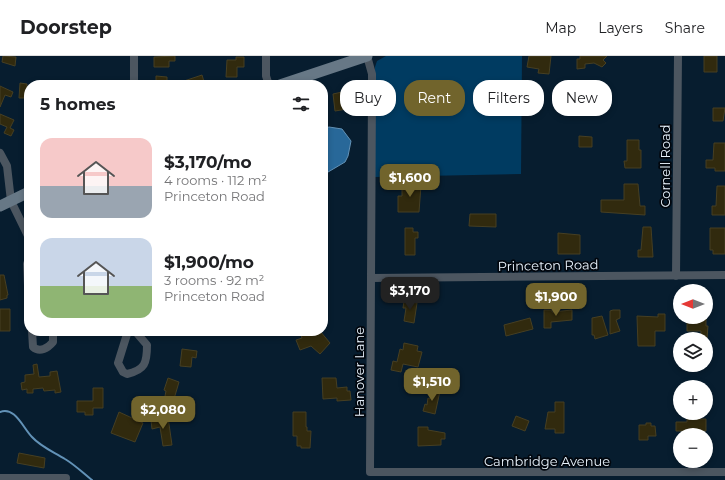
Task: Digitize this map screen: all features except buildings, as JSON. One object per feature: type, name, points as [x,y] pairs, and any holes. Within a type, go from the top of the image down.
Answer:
[{"type":"main road","points":[[295,80],[367,56]]},
{"type":"main road","points":[[0,206],[24,194]]},
{"type":"street","points":[[134,56],[134,80]]},
{"type":"street","points":[[266,56],[267,80]]},
{"type":"street","name":"Hanover Lane","points":[[367,56],[372,74],[370,472]]},
{"type":"street","name":"Cornell Road","points":[[676,276],[678,56]]},
{"type":"street","points":[[0,153],[7,166],[11,200],[24,227]]},
{"type":"street","name":"Princeton Road","points":[[371,278],[725,275]]},
{"type":"street","points":[[32,336],[33,347],[41,350],[47,348],[53,342],[53,336]]},
{"type":"street","points":[[126,336],[118,363],[123,372],[127,374],[136,372],[140,369],[147,357],[147,345],[139,336]]},
{"type":"street","name":"Cambridge Avenue","points":[[370,472],[725,472]]},
{"type":"street","points":[[0,478],[66,478]]},
{"type":"shaded area","points":[[386,56],[522,56],[522,80],[473,80],[473,116],[521,116],[521,174],[375,177],[375,116],[396,116],[396,80],[375,80],[375,67],[377,61]]},
{"type":"shaded area","points":[[328,127],[342,129],[351,141],[348,156],[345,162],[328,172]]},
{"type":"waterway","points":[[0,412],[10,412],[43,447],[69,461],[92,480]]}]
